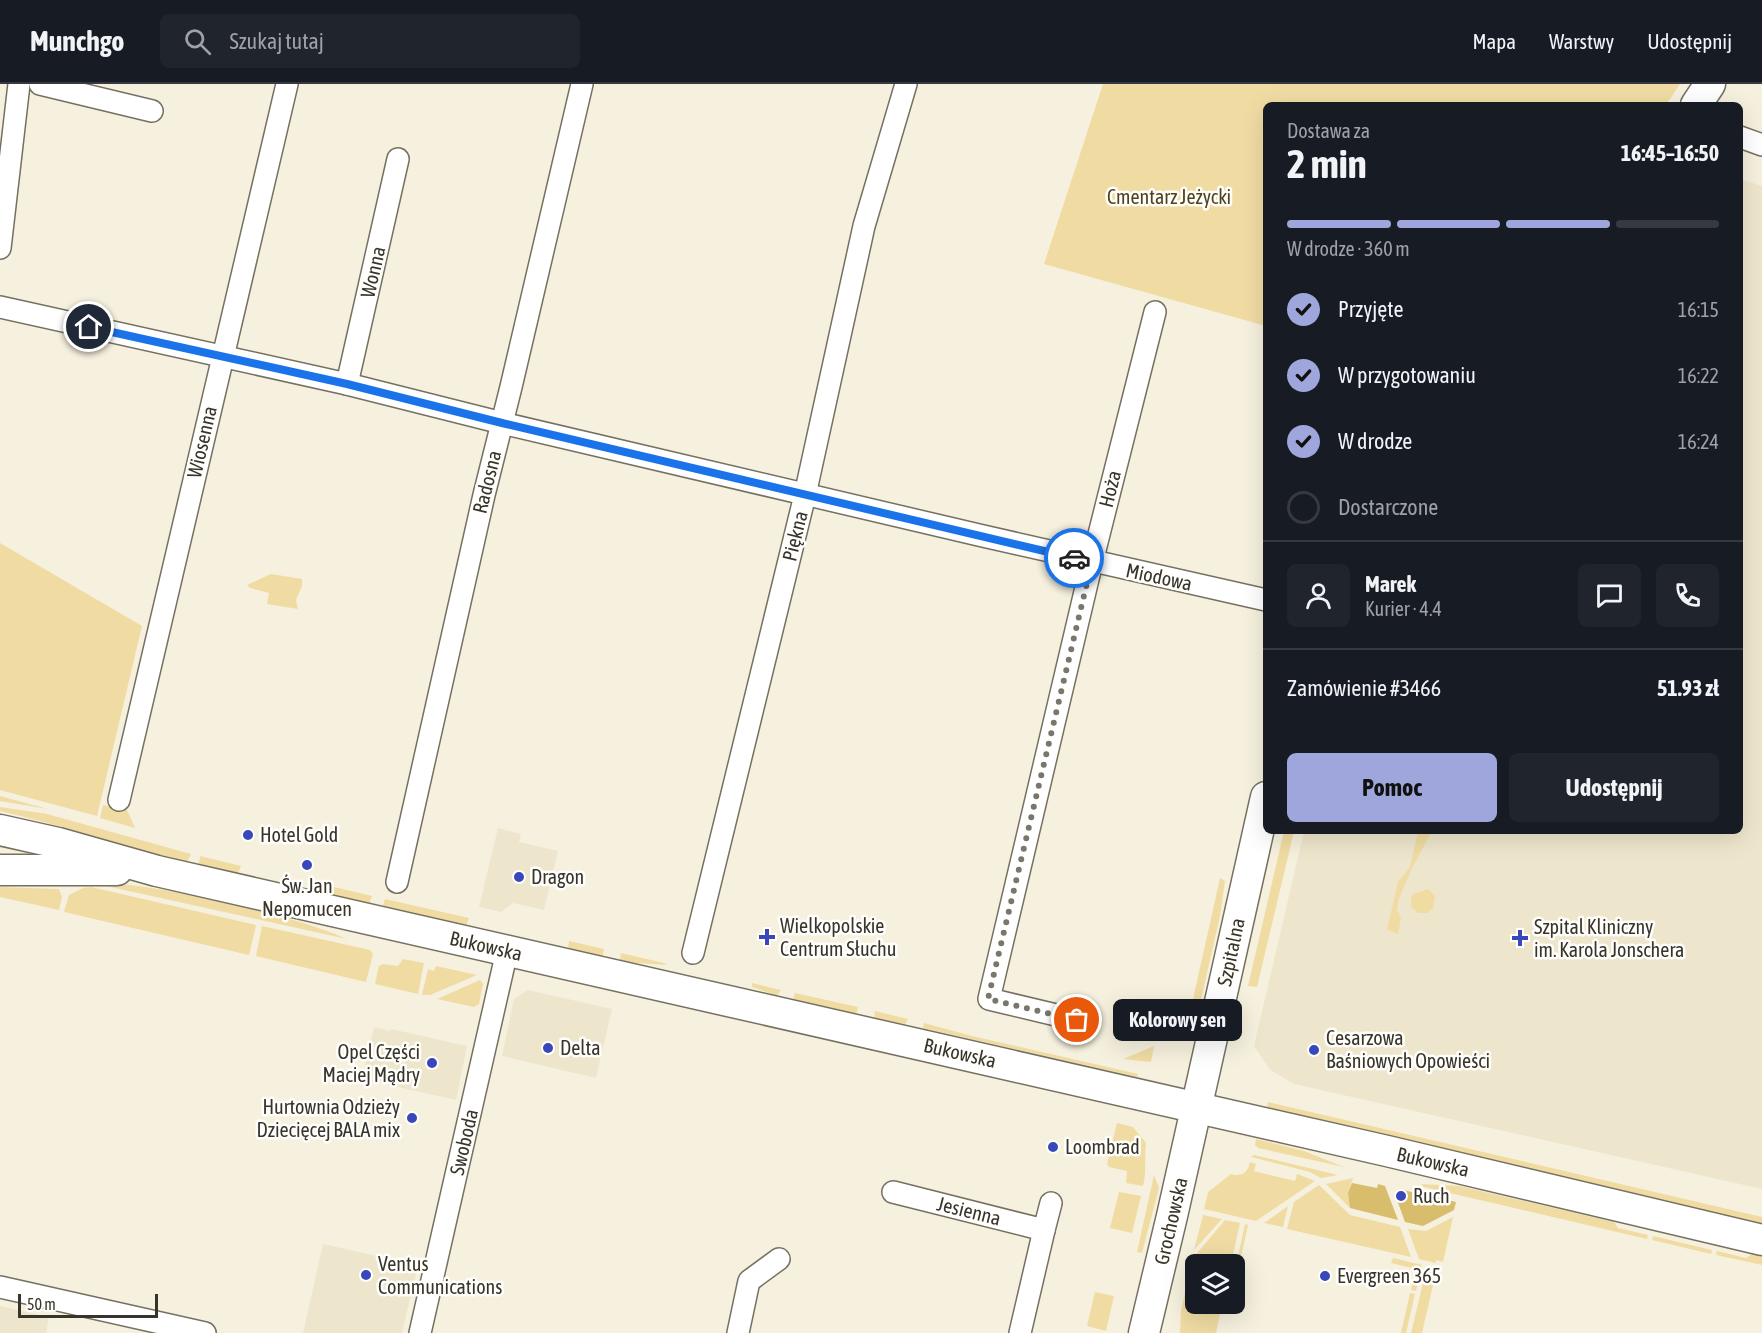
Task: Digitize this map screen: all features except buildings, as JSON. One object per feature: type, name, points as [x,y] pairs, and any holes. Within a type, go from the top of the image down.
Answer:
[{"type":"main road","points":[[1698,102],[1710,84]]},
{"type":"main road","name":"Szpitalna","points":[[1196,1108],[1263,810]]},
{"type":"main road","name":"Bukowska","points":[[0,830],[58,843],[157,871],[1387,1151],[1762,1240]]},
{"type":"main road","name":"Bukowska","points":[[0,870],[157,871]]},
{"type":"main road","name":"Grochowska","points":[[1144,1333],[1196,1108]]},
{"type":"street","points":[[0,248],[19,84]]},
{"type":"street","points":[[40,84],[152,111]]},
{"type":"street","name":"Wiosenna","points":[[118,800],[287,84]]},
{"type":"street","name":"Radosna","points":[[397,882],[481,507],[582,84]]},
{"type":"street","name":"Piękna","points":[[693,953],[805,495],[864,226],[906,84]]},
{"type":"street","points":[[1743,138],[1762,145]]},
{"type":"street","name":"Wonna","points":[[347,384],[398,159]]},
{"type":"street","name":"Miodowa","points":[[0,307],[347,384],[805,495],[1263,599]]},
{"type":"street","name":"Hoża","points":[[1077,1020],[988,999],[1092,562],[1155,312]]},
{"type":"street","name":"Swoboda","points":[[420,1333],[507,951]]},
{"type":"street","name":"Jesienna","points":[[893,1192],[1044,1230]]},
{"type":"street","points":[[1020,1333],[1051,1203]]},
{"type":"street","points":[[738,1333],[749,1281],[779,1259]]},
{"type":"street","points":[[0,1287],[205,1333]]},
{"type":"shaded area","name":"Szpital Kliniczny im. Karola Jonschera","points":[[1743,180],[1762,186],[1762,1189],[1294,1084],[1270,1070],[1254,1046],[1303,834],[1743,834]]},
{"type":"shaded area","name":"Dragon","points":[[498,828],[521,834],[519,842],[558,851],[544,910],[513,903],[501,912],[479,907]]},
{"type":"shaded area","points":[[528,990],[612,1009],[596,1078],[502,1056],[514,999]]},
{"type":"shaded area","points":[[374,1027],[467,1046],[456,1100],[362,1079]]},
{"type":"shaded area","points":[[1352,1183],[1377,1188],[1378,1184],[1385,1186],[1398,1220],[1350,1208],[1348,1193]]},
{"type":"shaded area","points":[[1403,1190],[1456,1202],[1454,1210],[1423,1226],[1405,1222],[1396,1197],[1400,1202],[1407,1195]]},
{"type":"shaded area","name":"Ventus Communications","points":[[323,1244],[418,1265],[402,1333],[303,1333]]},
{"type":"shaded area","points":[[0,1306],[49,1317],[46,1333],[0,1333]]},
{"type":"green space","name":"Cmentarz Jeżycki","points":[[1103,84],[1680,84],[1668,102],[1263,102],[1263,325],[1044,264]]},
{"type":"green space","points":[[0,543],[142,626],[97,816],[0,790]]},
{"type":"green space","points":[[271,574],[302,579],[302,586],[296,600],[298,609],[267,604],[269,593],[247,585]]},
{"type":"green space","points":[[0,796],[48,809],[0,801]]},
{"type":"green space","points":[[103,805],[127,810],[135,828],[100,818]]},
{"type":"green space","points":[[0,807],[47,814],[191,854],[186,864],[0,811]]},
{"type":"green space","points":[[1283,834],[1293,834],[1257,987],[1248,986]]},
{"type":"green space","points":[[1417,834],[1430,834],[1398,901],[1397,910],[1401,919],[1398,934],[1387,930],[1398,882],[1410,867]]},
{"type":"green space","points":[[200,856],[241,866],[238,873],[199,864]]},
{"type":"green space","points":[[1220,878],[1225,881],[1220,916],[1200,1004],[1189,1017]]},
{"type":"green space","points":[[88,882],[140,886],[190,895],[286,918],[347,939]]},
{"type":"green space","points":[[0,887],[59,889],[62,897],[59,910],[0,897]]},
{"type":"green space","points":[[91,887],[256,925],[249,955],[64,912],[69,895]]},
{"type":"green space","points":[[334,887],[372,896],[369,904],[334,896]]},
{"type":"green space","points":[[1428,889],[1435,896],[1433,908],[1427,913],[1418,913],[1411,907],[1411,897],[1413,894]]},
{"type":"green space","points":[[385,899],[469,918],[466,926],[385,907],[383,905]]},
{"type":"green space","points":[[262,926],[370,950],[373,954],[366,982],[256,956]]},
{"type":"green space","points":[[569,941],[604,949],[603,955],[599,957],[568,949]]},
{"type":"green space","points":[[621,953],[664,963],[667,965],[622,962]]},
{"type":"green space","points":[[403,959],[424,963],[418,994],[375,984],[379,966],[383,964],[398,966]]},
{"type":"green space","points":[[436,966],[477,975],[430,995],[422,995],[428,969],[434,971]]},
{"type":"green space","points":[[480,980],[483,984],[479,1004],[474,1007],[437,999]]},
{"type":"green space","points":[[752,983],[781,990],[777,996],[752,987]]},
{"type":"green space","points":[[795,993],[858,1007],[856,1015],[796,1002],[793,999]]},
{"type":"green space","points":[[875,1011],[908,1019],[905,1024],[874,1019]]},
{"type":"green space","points":[[924,1023],[1138,1074],[1137,1077],[923,1028]]},
{"type":"green space","points":[[1154,1046],[1151,1062],[1123,1059]]},
{"type":"green space","points":[[1268,1102],[1762,1217],[1762,1226],[1267,1107]]},
{"type":"green space","points":[[1117,1123],[1133,1127],[1146,1143],[1143,1186],[1126,1183],[1127,1171],[1109,1167],[1107,1164]]},
{"type":"green space","points":[[1256,1139],[1304,1151],[1344,1167],[1258,1148],[1255,1145]]},
{"type":"green space","points":[[1254,1155],[1338,1175],[1321,1178],[1310,1172],[1251,1157]]},
{"type":"green space","points":[[1250,1162],[1256,1164],[1254,1171],[1295,1181],[1297,1174],[1315,1181],[1256,1221],[1204,1209],[1208,1192],[1231,1174],[1243,1173],[1248,1169]]},
{"type":"green space","points":[[1154,1175],[1159,1188],[1142,1253],[1137,1252]]},
{"type":"green space","points":[[1353,1178],[1348,1193],[1350,1208],[1326,1184]]},
{"type":"green space","points":[[1421,1184],[1459,1186],[1614,1222],[1618,1228],[1648,1235],[1647,1239],[1424,1187]]},
{"type":"green space","points":[[1319,1185],[1350,1215],[1400,1227],[1411,1257],[1287,1229],[1294,1202]]},
{"type":"green space","points":[[1119,1192],[1141,1196],[1132,1233],[1110,1228]]},
{"type":"green space","points":[[1288,1206],[1283,1227],[1264,1223]]},
{"type":"green space","points":[[1203,1215],[1222,1219],[1194,1250]]},
{"type":"green space","points":[[1453,1217],[1443,1262],[1436,1260],[1436,1263],[1419,1259],[1408,1229],[1426,1231]]},
{"type":"green space","points":[[1225,1220],[1240,1223],[1233,1254],[1196,1254]]},
{"type":"green space","points":[[1245,1224],[1248,1225],[1242,1254],[1239,1254]]},
{"type":"green space","points":[[1653,1236],[1712,1250],[1711,1254],[1652,1240]]},
{"type":"green space","points":[[1717,1251],[1746,1258],[1752,1254],[1762,1256],[1762,1265],[1716,1255]]},
{"type":"green space","points":[[1393,1258],[1422,1265],[1416,1291],[1411,1290],[1416,1269],[1391,1263]]},
{"type":"green space","points":[[1427,1266],[1437,1268],[1422,1333],[1411,1333]]},
{"type":"green space","points":[[1095,1292],[1114,1296],[1106,1331],[1087,1326]]},
{"type":"green space","points":[[1185,1293],[1185,1314],[1220,1314],[1216,1333],[1180,1333],[1181,1310]]},
{"type":"green space","points":[[1410,1293],[1415,1294],[1406,1333],[1401,1333]]},
{"type":"way so far","points":[[1074,558],[1092,562],[988,999],[1077,1020]]},
{"type":"place","name":"Hotel Gold","points":[[248,835]]},
{"type":"place","name":"Św. Jan Nepomucen","points":[[307,865]]},
{"type":"place","name":"Dragon","points":[[519,877]]},
{"type":"place","name":"Wielkopolskie Centrum Słuchu","points":[[767,937]]},
{"type":"place","name":"Szpital Kliniczny im. Karola Jonschera","points":[[1520,938]]},
{"type":"place","name":"Kolorowy sen","points":[[1077,1020]]},
{"type":"place","name":"Delta","points":[[548,1048]]},
{"type":"place","name":"Cesarzowa Baśniowych Opowieści","points":[[1314,1050]]},
{"type":"place","name":"Opel Części Maciej Mądry","points":[[432,1063]]},
{"type":"place","name":"Hurtownia Odzieży Dziecięcej BALA mix","points":[[412,1118]]},
{"type":"place","name":"Loombrad","points":[[1053,1147]]},
{"type":"place","name":"Ruch","points":[[1401,1196]]},
{"type":"place","name":"Ventus Communications","points":[[366,1275]]},
{"type":"place","name":"Evergreen 365","points":[[1325,1276]]},
{"type":"route","points":[[89,327],[347,384],[502,423],[1074,558]]}]
